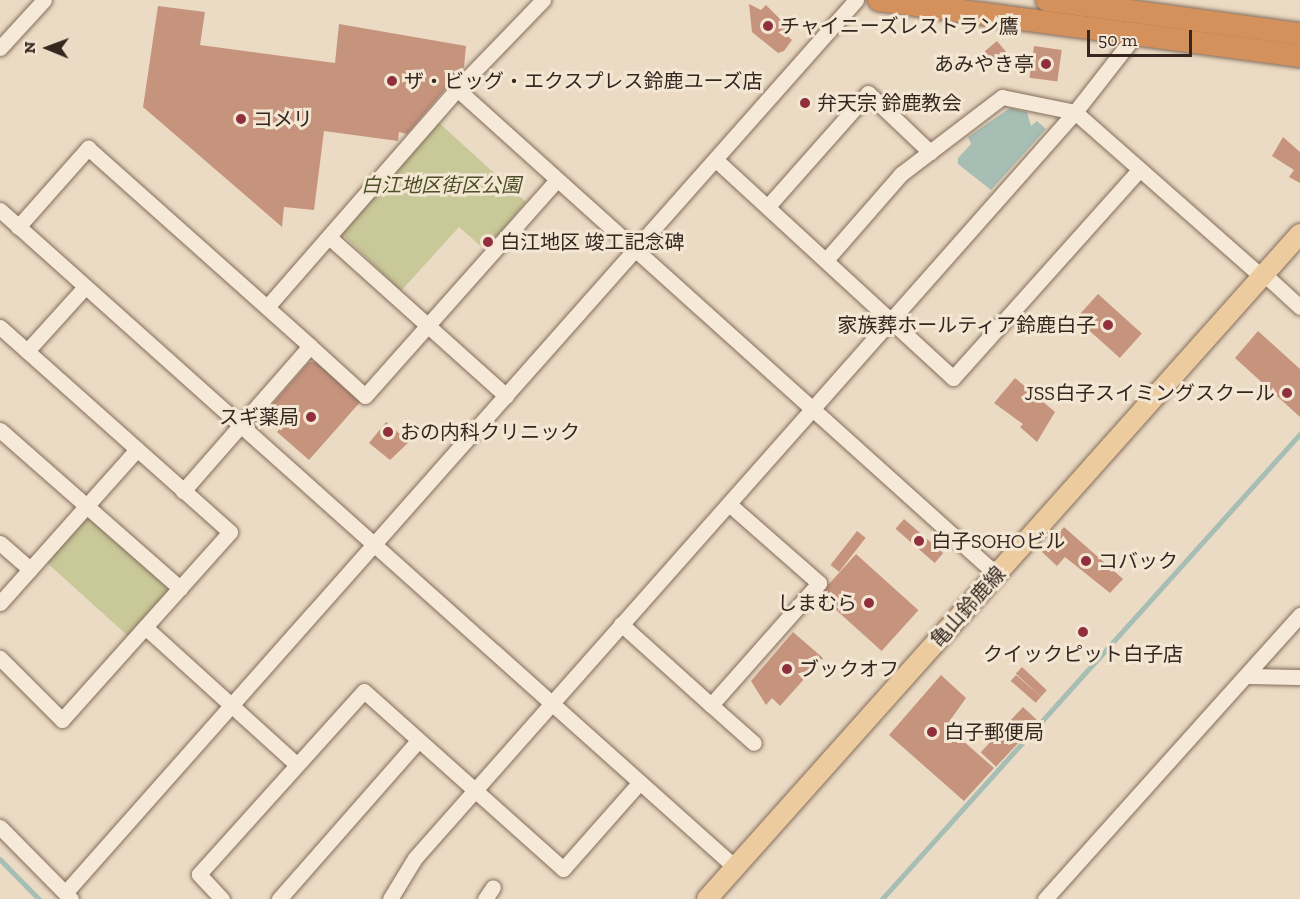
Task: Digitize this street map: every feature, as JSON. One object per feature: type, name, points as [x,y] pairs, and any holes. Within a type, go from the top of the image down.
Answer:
[{"type":"highway","points":[[879,0],[1300,56]]},
{"type":"highway","points":[[1047,0],[1300,34]]},
{"type":"main road","name":"亀山鈴鹿線","points":[[707,899],[1300,234]]},
{"type":"street","points":[[0,48],[44,0]]},
{"type":"street","points":[[267,308],[457,89],[543,0]]},
{"type":"street","points":[[0,827],[68,896],[856,0]]},
{"type":"street","points":[[390,899],[415,858],[1075,112],[1136,34]]},
{"type":"street","points":[[457,89],[633,251],[997,575]]},
{"type":"street","points":[[769,206],[868,93],[930,152]]},
{"type":"street","points":[[826,260],[901,174],[1002,97],[1075,112],[1300,307]]},
{"type":"street","points":[[18,226],[88,148],[365,396],[556,181]]},
{"type":"street","points":[[716,159],[953,378],[1140,169]]},
{"type":"street","points":[[0,210],[84,288],[376,544],[736,868]]},
{"type":"street","points":[[329,237],[506,396]]},
{"type":"street","points":[[27,351],[84,288]]},
{"type":"street","points":[[0,327],[230,532],[62,720],[0,658]]},
{"type":"street","points":[[183,491],[310,346]]},
{"type":"street","points":[[0,430],[180,588]]},
{"type":"street","points":[[0,603],[137,449]]},
{"type":"street","points":[[711,705],[819,583],[729,504]]},
{"type":"street","points":[[0,543],[30,569]]},
{"type":"street","points":[[1045,899],[1300,615]]},
{"type":"street","points":[[621,624],[754,743]]},
{"type":"street","points":[[145,627],[234,705],[296,764]]},
{"type":"street","points":[[1245,676],[1300,677]]},
{"type":"street","points":[[222,899],[199,874],[364,691],[473,793],[563,869],[639,783]]},
{"type":"street","points":[[279,899],[418,741]]},
{"type":"green space","name":"白江地区街区公園","points":[[437,121],[526,202],[485,250],[459,227],[401,291],[340,232]]},
{"type":"green space","points":[[84,519],[91,519],[167,584],[167,592],[128,636],[45,561]]},
{"type":"shaded area","points":[[1010,108],[1027,112],[1031,126],[1037,121],[1046,129],[991,190],[958,164],[958,158],[971,144],[968,137]]},
{"type":"building","name":"チャイニーズレストラン鷹","points":[[749,4],[761,10],[766,5],[790,29],[786,35],[792,40],[784,51],[778,53],[752,32]]},
{"type":"building","name":"コメリ","points":[[158,6],[205,12],[200,45],[335,63],[339,24],[466,46],[464,67],[407,134],[399,132],[398,141],[324,131],[314,210],[284,207],[282,227],[143,107]]},
{"type":"building","points":[[997,41],[1007,53],[995,64],[985,51]]},
{"type":"building","name":"あみやき亭","points":[[1034,46],[1062,50],[1057,82],[1030,78]]},
{"type":"building","points":[[1283,137],[1300,152],[1300,183],[1289,177],[1294,170],[1272,156]]},
{"type":"building","name":"家族葬ホールティア鈴鹿白子","points":[[1098,294],[1142,333],[1120,358],[1076,319]]},
{"type":"building","name":"JSS白子スイミングスクール","points":[[1258,331],[1300,369],[1300,417],[1235,358]]},
{"type":"building","name":"スギ薬局","points":[[309,362],[317,362],[361,401],[309,460],[277,432],[283,425],[267,410]]},
{"type":"building","points":[[1015,378],[1055,412],[1037,442],[1020,427],[1023,424],[994,403]]},
{"type":"building","name":"おの内科クリニック","points":[[386,422],[409,442],[390,460],[369,443]]},
{"type":"building","name":"白子SOHOビル","points":[[904,519],[943,553],[935,563],[895,529]]},
{"type":"building","name":"コバック","points":[[1064,527],[1123,579],[1110,593],[1065,557],[1057,566],[1042,552]]},
{"type":"building","points":[[857,531],[866,538],[839,572],[831,565]]},
{"type":"building","name":"しまむら","points":[[856,554],[918,610],[882,651],[819,595]]},
{"type":"building","name":"ブックオフ","points":[[793,632],[823,658],[780,706],[772,698],[766,705],[751,681]]},
{"type":"building","points":[[1022,667],[1047,690],[1041,697],[1016,674]]},
{"type":"building","name":"白子郵便局","points":[[941,675],[966,698],[946,726],[994,768],[964,801],[889,735]]},
{"type":"building","points":[[1016,675],[1041,697],[1036,703],[1011,681]]},
{"type":"building","points":[[1023,707],[1038,721],[996,767],[981,752]]},
{"type":"waterway","points":[[882,899],[1300,434]]},
{"type":"waterway","points":[[0,859],[39,899]]},
{"type":"place","name":"チャイニーズレストラン鷹","points":[[768,26]]},
{"type":"place","name":"あみやき亭","points":[[1046,64]]},
{"type":"place","name":"ザ・ビッグ・エクスプレス鈴鹿ユーズ店","points":[[392,81]]},
{"type":"place","name":"弁天宗 鈴鹿教会","points":[[805,103]]},
{"type":"place","name":"コメリ","points":[[241,119]]},
{"type":"place","name":"白江地区 竣工記念碑","points":[[488,242]]},
{"type":"place","name":"家族葬ホールティア鈴鹿白子","points":[[1108,325]]},
{"type":"place","name":"JSS白子スイミングスクール","points":[[1287,393]]},
{"type":"place","name":"スギ薬局","points":[[311,417]]},
{"type":"place","name":"おの内科クリニック","points":[[388,432]]},
{"type":"place","name":"白子SOHOビル","points":[[919,541]]},
{"type":"place","name":"コバック","points":[[1086,561]]},
{"type":"place","name":"しまむら","points":[[869,603]]},
{"type":"place","name":"クイックピット白子店","points":[[1083,632]]},
{"type":"place","name":"ブックオフ","points":[[787,669]]},
{"type":"place","name":"白子郵便局","points":[[932,732]]}]
